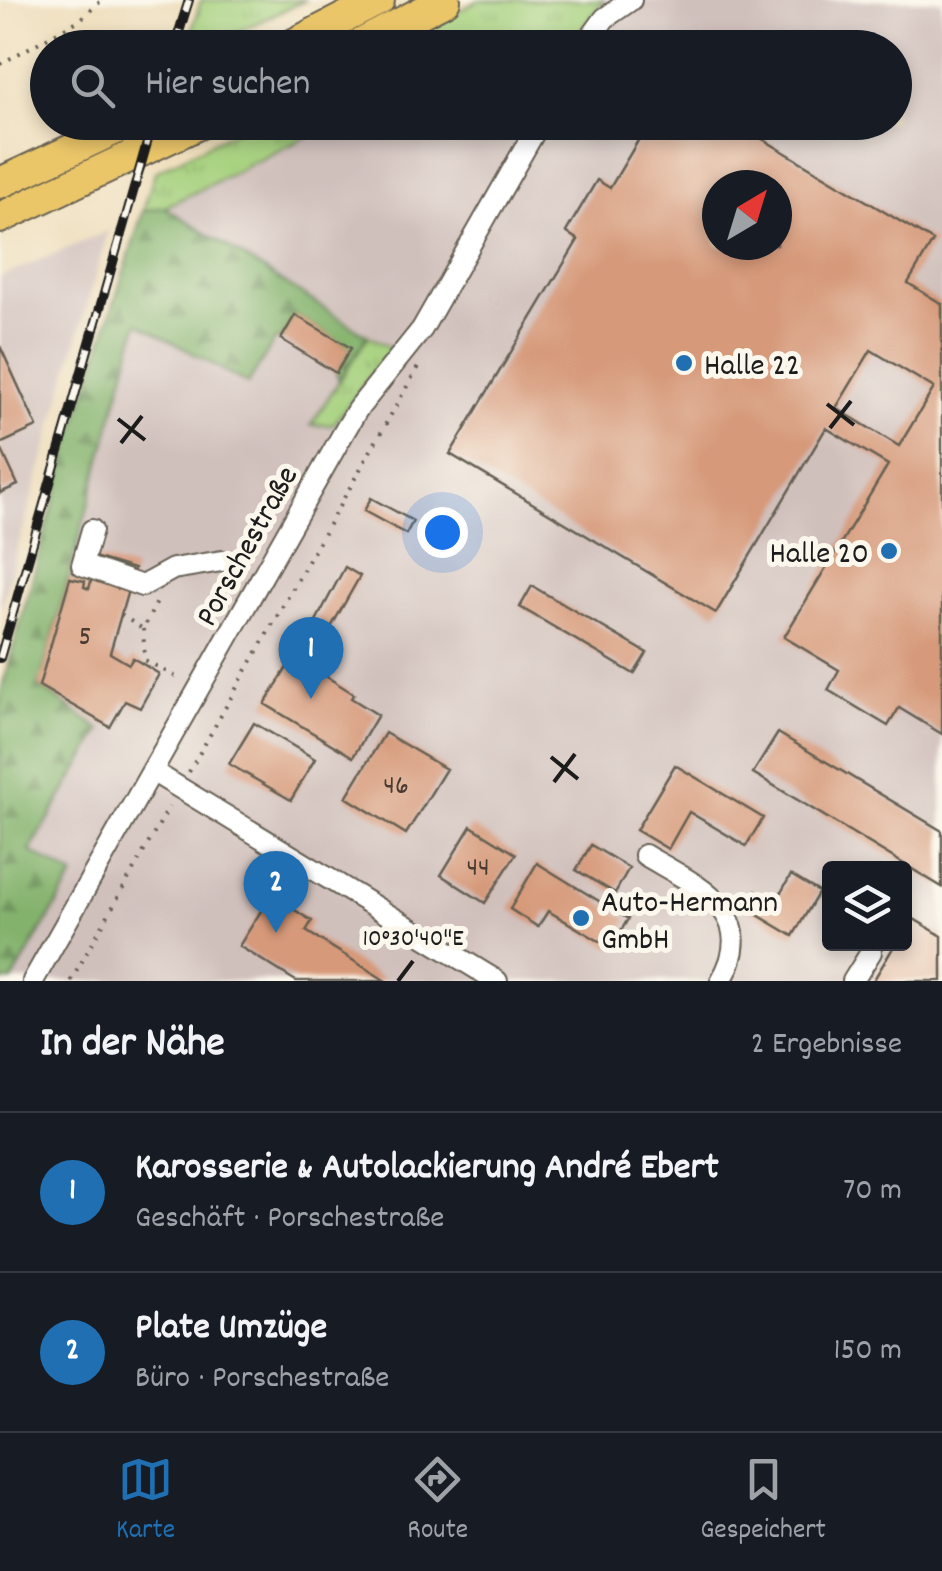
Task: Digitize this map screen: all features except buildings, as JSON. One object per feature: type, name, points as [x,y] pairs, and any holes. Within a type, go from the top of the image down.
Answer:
[{"type":"highway","points":[[320,30],[378,0]]},
{"type":"highway","points":[[388,30],[445,0]]},
{"type":"highway","points":[[0,183],[93,140]]},
{"type":"highway","points":[[0,218],[165,140]]},
{"type":"street","points":[[596,30],[605,18],[632,0]]},
{"type":"street","name":"Porschestraße","points":[[32,981],[358,410],[442,296],[530,140]]},
{"type":"street","points":[[92,530],[82,566],[142,586],[173,569],[222,561]]},
{"type":"street","points":[[152,771],[497,981]]},
{"type":"street","points":[[645,855],[704,891],[726,912],[734,941],[733,954],[720,981]]},
{"type":"street","points":[[854,981],[871,952]]},
{"type":"path","points":[[61,30],[102,0]]},
{"type":"path","points":[[0,64],[30,47]]},
{"type":"path","points":[[71,981],[423,360]]},
{"type":"path","points":[[173,569],[143,630],[145,660],[198,689]]},
{"type":"path","points":[[120,614],[143,630]]},
{"type":"shaded area","points":[[604,0],[942,0],[942,981],[12,981],[73,877],[30,851],[101,730],[39,686],[139,322],[248,383],[295,315],[351,348],[336,373],[339,380],[312,425],[390,348],[165,207],[300,140],[912,140],[912,30],[581,30]]},
{"type":"shaded area","points":[[108,231],[0,610],[0,277]]},
{"type":"green space","points":[[201,0],[306,0],[242,30],[192,30]]},
{"type":"green space","points":[[479,0],[604,0],[581,30],[422,30]]},
{"type":"green space","points":[[216,140],[300,140],[165,207],[143,211],[155,172]]},
{"type":"green space","points":[[165,207],[368,336],[339,380],[336,373],[350,348],[295,315],[248,384],[138,323],[39,686],[101,730],[30,851],[74,876],[12,981],[0,981],[0,695],[70,443],[143,211]]},
{"type":"green space","points":[[368,336],[391,348],[333,425],[311,425]]},
{"type":"railway","points":[[180,30],[189,0]]},
{"type":"railway","points":[[0,658],[148,140]]},
{"type":"place","name":"Halle 22","points":[[684,363]]},
{"type":"place","name":"Halle 20","points":[[889,551]]},
{"type":"place","name":"Karosserie & Autolackierung André Ebert","points":[[311,699]]},
{"type":"place","name":"Auto-Hermann GmbH","points":[[581,918]]},
{"type":"place","name":"Plate Umzüge","points":[[276,933]]}]
